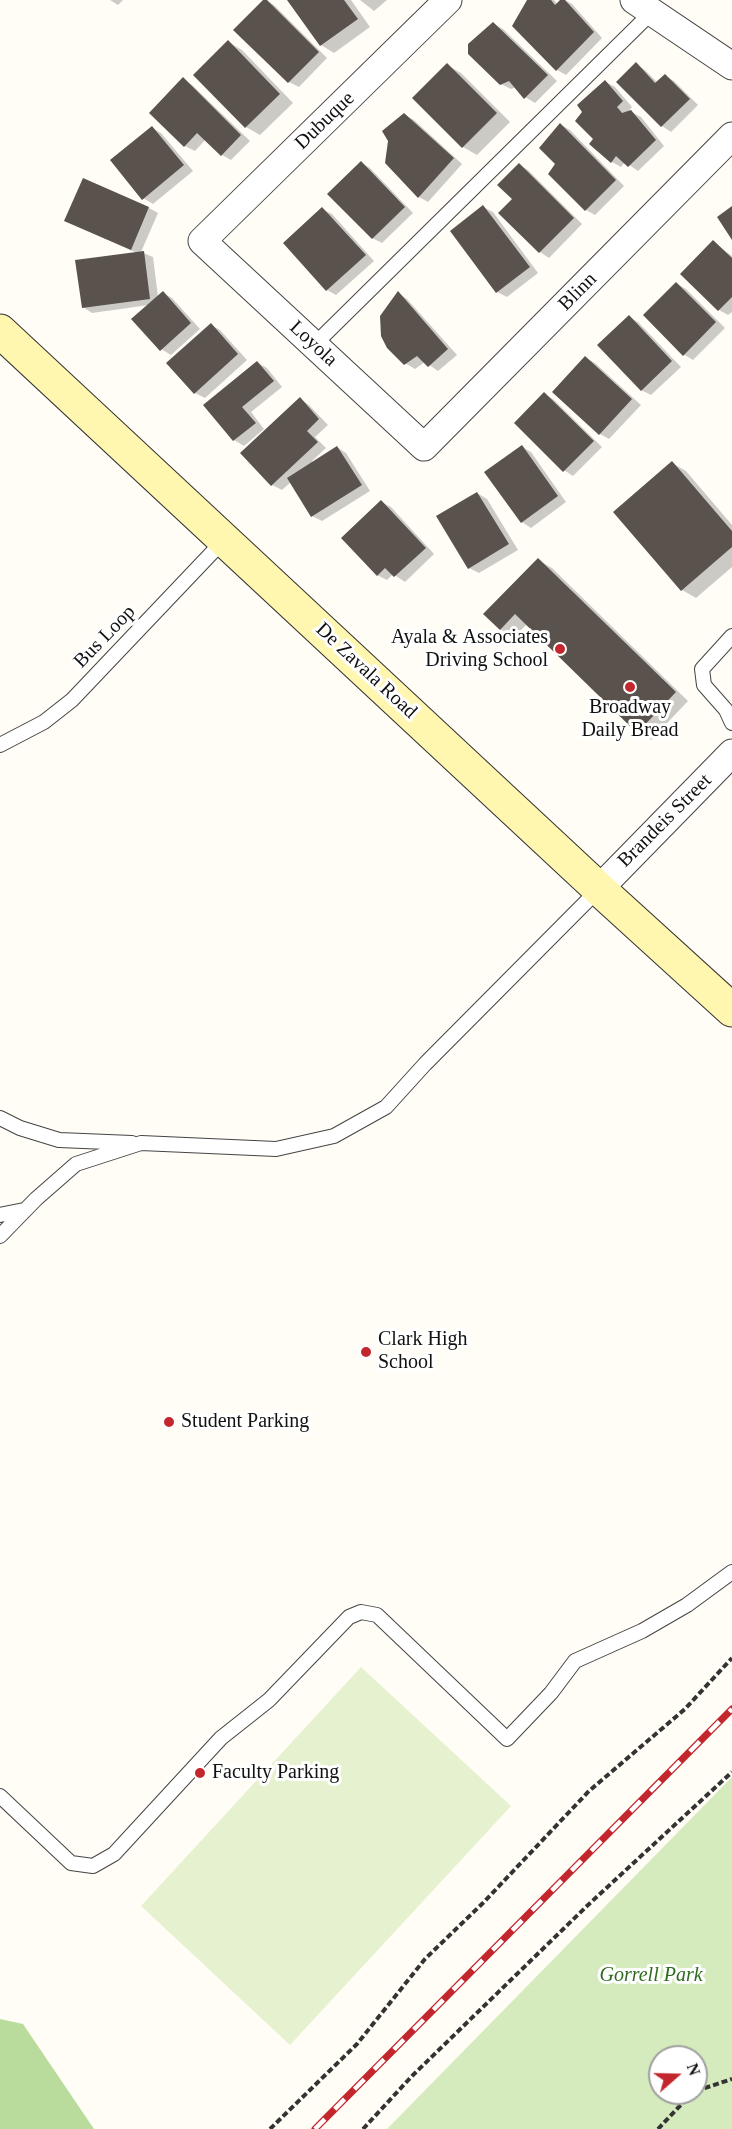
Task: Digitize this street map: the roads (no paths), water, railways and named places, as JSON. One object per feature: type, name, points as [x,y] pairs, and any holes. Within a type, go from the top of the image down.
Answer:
[{"type":"main road","name":"De Zavala Road","points":[[0,331],[598,889],[732,1010]]},
{"type":"street","name":"Dubuque","points":[[202,241],[448,0]]},
{"type":"street","points":[[643,6],[732,66]]},
{"type":"street","name":"Blinn","points":[[424,447],[732,136]]},
{"type":"street","name":"Loyola","points":[[202,241],[424,447]]},
{"type":"street","name":"Brandeis Street","points":[[598,889],[732,753]]},
{"type":"lane","points":[[314,345],[643,6]]},
{"type":"lane","name":"Bus Loop","points":[[0,745],[44,722],[72,700],[225,539]]},
{"type":"lane","points":[[732,636],[702,669],[704,685],[726,710],[732,723]]},
{"type":"lane","points":[[0,1118],[20,1128],[59,1140],[276,1149],[334,1136],[386,1107],[598,889]]},
{"type":"lane","points":[[0,1236],[76,1164],[141,1143]]},
{"type":"lane","points":[[0,1215],[25,1210]]},
{"type":"lane","points":[[0,1796],[71,1863],[93,1866],[114,1854],[221,1738],[269,1700],[349,1617],[361,1612],[377,1615],[507,1739],[551,1693],[575,1661],[642,1631],[687,1605],[732,1572]]},
{"type":"railway","points":[[315,2129],[732,1709]]},
{"type":"place","name":"Ayala & Associates Driving School","points":[[560,649]]},
{"type":"place","name":"Broadway Daily Bread","points":[[630,687]]},
{"type":"place","name":"Clark High School","points":[[366,1352]]},
{"type":"place","name":"Student Parking","points":[[169,1422]]},
{"type":"place","name":"Faculty Parking","points":[[200,1773]]},
{"type":"park label","name":"Gorrell Park","points":[[651,1976]]}]
